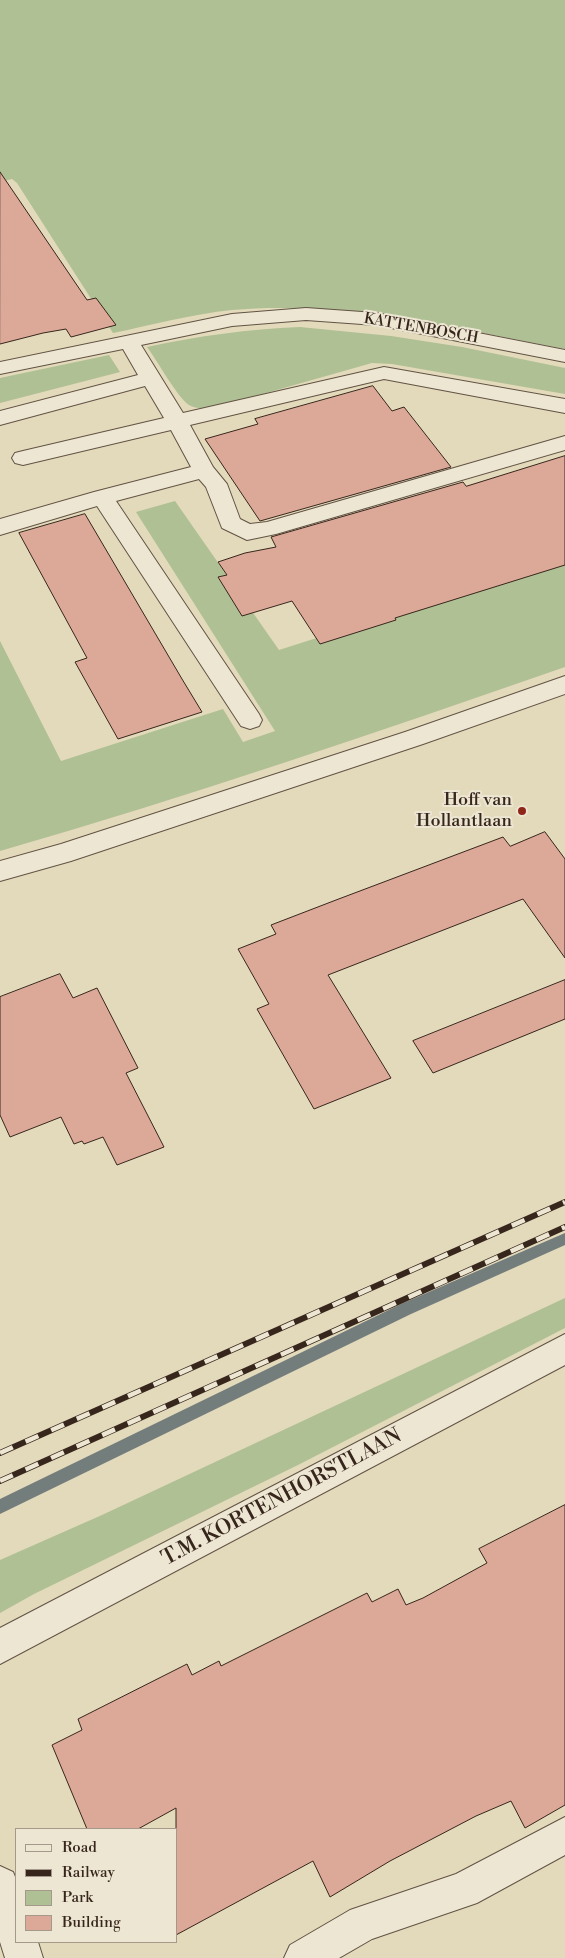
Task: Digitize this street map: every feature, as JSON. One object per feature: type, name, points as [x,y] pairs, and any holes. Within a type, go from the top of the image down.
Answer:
[{"type":"street","name":"KATTENBOSCH","points":[[0,368],[232,320],[306,314],[376,319],[565,356]]},
{"type":"street","points":[[128,341],[178,421],[204,470],[216,484],[230,523],[247,532],[268,529],[565,443]]},
{"type":"street","points":[[24,458],[384,373],[565,406]]},
{"type":"street","points":[[0,418],[151,378]]},
{"type":"street","points":[[0,527],[204,470]]},
{"type":"street","points":[[102,497],[250,720]]},
{"type":"street","points":[[0,872],[62,854],[414,738],[565,685]]},
{"type":"street","name":"T.M. KORTENHORSTLAAN","points":[[0,1647],[565,1349]]},
{"type":"street","points":[[303,1958],[363,1924],[464,1890],[565,1835]]},
{"type":"street","points":[[0,1884],[15,1930]]},
{"type":"street","points":[[19,1943],[24,1958]]},
{"type":"green space","points":[[0,0],[565,0],[565,349],[399,318],[315,309],[273,308],[232,310],[187,317],[113,333],[17,183],[12,179],[0,182]]},
{"type":"green space","points":[[300,327],[391,336],[462,347],[565,368],[565,394],[392,364],[372,363],[224,405],[197,408],[184,401],[147,347],[261,329]]},
{"type":"green space","points":[[109,355],[120,372],[0,403],[0,378]]},
{"type":"green space","points":[[175,501],[279,650],[565,559],[565,667],[213,786],[0,851],[0,641],[61,761],[223,709],[243,742],[275,731],[136,512]]},
{"type":"green space","points":[[565,1298],[565,1328],[298,1465],[34,1594],[0,1613],[0,1560],[102,1515]]},
{"type":"building","points":[[0,172],[87,300],[96,298],[116,325],[71,337],[66,329],[0,344]]},
{"type":"building","points":[[373,386],[392,411],[404,407],[451,467],[260,521],[205,439],[258,424],[255,419]]},
{"type":"building","points":[[565,456],[565,565],[395,618],[396,620],[320,644],[292,601],[242,616],[218,577],[227,575],[218,562],[245,553],[276,547],[271,537],[463,482],[466,486]]},
{"type":"building","points":[[85,514],[202,712],[118,739],[75,662],[87,658],[19,533]]},
{"type":"building","points":[[545,832],[565,859],[565,958],[523,899],[328,975],[391,1078],[314,1109],[257,1009],[269,1004],[238,949],[276,934],[271,925],[336,900],[503,837],[510,846]]},
{"type":"building","points":[[60,974],[73,998],[97,988],[138,1068],[126,1073],[164,1147],[117,1165],[103,1137],[84,1144],[82,1141],[74,1144],[61,1117],[10,1137],[0,1115],[0,997]]},
{"type":"building","points":[[565,980],[565,1019],[433,1073],[413,1041]]},
{"type":"building","points":[[565,1505],[565,1805],[525,1828],[511,1801],[476,1816],[390,1861],[330,1897],[313,1861],[178,1934],[178,1828],[176,1828],[176,1808],[140,1828],[87,1828],[52,1745],[82,1730],[78,1719],[187,1664],[192,1675],[219,1661],[221,1666],[367,1593],[372,1602],[398,1589],[406,1605],[423,1598],[487,1563],[479,1549]]},
{"type":"waterway","points":[[0,1507],[406,1309],[565,1239]]},
{"type":"railway","points":[[0,1453],[565,1202]]},
{"type":"railway","points":[[0,1481],[565,1227]]},
{"type":"place","name":"Hoff van Hollantlaan","points":[[522,811]]}]
